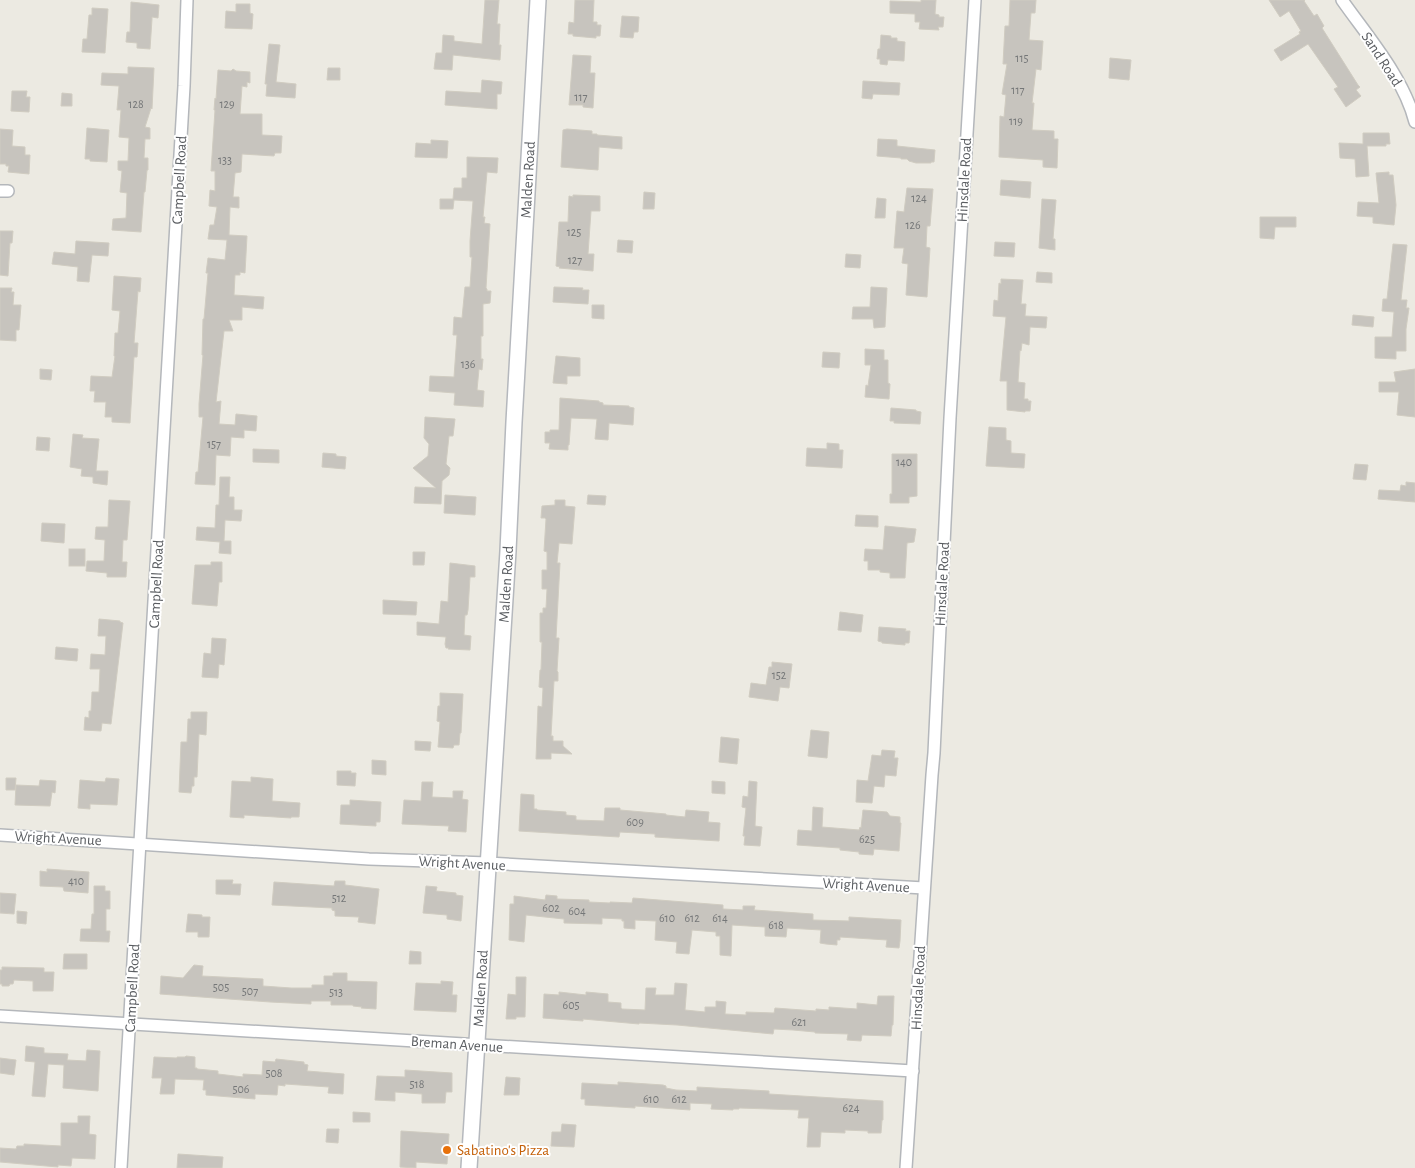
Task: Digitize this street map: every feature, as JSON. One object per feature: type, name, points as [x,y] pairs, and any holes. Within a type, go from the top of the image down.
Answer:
[{"type":"street","name":"Campbell Road","points":[[121,1168],[184,96],[188,0]]},
{"type":"street","name":"Malden Road","points":[[469,1168],[508,551],[514,412],[538,0]]},
{"type":"street","name":"Hinsdale Road","points":[[906,1168],[934,753],[955,329],[975,0]]},
{"type":"street","name":"Sand Road","points":[[1342,0],[1401,85],[1415,122]]},
{"type":"street","name":"Wright Avenue","points":[[0,835],[369,859],[924,888]]},
{"type":"street","name":"Breman Avenue","points":[[0,1016],[913,1071]]},
{"type":"building","points":[[485,0],[499,0],[497,24],[500,24],[500,60],[453,55],[452,70],[434,69],[436,53],[442,53],[443,35],[454,36],[454,41],[482,44]]},
{"type":"building","points":[[575,0],[594,0],[593,22],[601,25],[600,36],[596,36],[596,38],[568,34],[569,22],[574,23]]},
{"type":"building","points":[[921,0],[936,0],[935,14],[939,15],[939,17],[944,17],[943,27],[938,27],[939,30],[919,29],[920,22],[915,22],[915,14],[890,13],[890,1],[921,2]]},
{"type":"building","points":[[1010,0],[1036,0],[1035,13],[1031,13],[1029,40],[1043,41],[1041,70],[1036,69],[1032,103],[1034,103],[1032,130],[1054,131],[1054,139],[1058,139],[1057,168],[1043,167],[1043,160],[999,157],[1000,116],[1004,117],[1006,95],[1002,94],[1007,64],[1003,64],[1005,26],[1009,26]]},
{"type":"building","points":[[1269,0],[1305,0],[1314,16],[1317,14],[1324,26],[1322,28],[1360,87],[1356,90],[1361,96],[1346,107],[1334,89],[1338,87],[1308,44],[1281,61],[1274,50],[1300,34],[1299,32],[1301,31],[1289,11],[1280,17]]},
{"type":"building","points":[[131,2],[159,5],[158,18],[152,17],[150,49],[137,48],[137,43],[126,42],[127,32],[130,32]]},
{"type":"building","points":[[236,4],[250,4],[250,13],[253,14],[252,29],[225,28],[226,11],[236,12]]},
{"type":"building","points":[[92,8],[108,9],[105,53],[82,52],[83,39],[87,39],[89,15],[92,15]]},
{"type":"building","points":[[622,16],[639,17],[638,32],[634,32],[633,38],[620,37]]},
{"type":"building","points":[[881,35],[891,36],[891,38],[897,38],[897,41],[905,42],[904,61],[888,60],[887,65],[880,64],[880,59],[877,59]]},
{"type":"building","points":[[269,44],[280,45],[276,82],[296,84],[295,98],[266,96],[267,84],[265,84]]},
{"type":"building","points":[[573,55],[591,56],[590,73],[595,73],[593,108],[583,107],[583,105],[569,105]]},
{"type":"building","points":[[1110,58],[1131,60],[1129,80],[1109,78]]},
{"type":"building","points":[[128,67],[154,68],[152,109],[145,127],[150,128],[150,139],[145,139],[144,158],[148,158],[148,170],[144,192],[141,232],[112,230],[113,219],[126,218],[127,193],[120,192],[122,171],[118,170],[118,161],[128,161],[129,138],[119,137],[121,110],[117,110],[119,86],[101,85],[102,73],[128,74]]},
{"type":"building","points":[[328,68],[340,68],[340,80],[327,80]]},
{"type":"building","points":[[233,69],[250,72],[250,83],[247,82],[247,87],[242,86],[240,114],[262,114],[262,135],[282,136],[281,153],[275,153],[274,156],[242,154],[241,172],[235,173],[233,197],[239,197],[239,208],[230,207],[229,235],[247,236],[245,273],[240,272],[240,275],[235,275],[234,295],[264,297],[263,309],[242,307],[242,320],[229,320],[233,331],[224,331],[216,402],[221,401],[219,424],[235,425],[236,414],[257,416],[256,431],[244,430],[244,438],[231,437],[230,456],[216,455],[215,485],[195,484],[196,472],[198,472],[203,417],[199,417],[199,404],[203,355],[203,319],[208,273],[206,273],[208,258],[225,260],[227,240],[208,239],[210,225],[214,225],[217,207],[209,206],[210,190],[215,191],[215,171],[211,171],[215,98],[218,70],[231,71]]},
{"type":"building","points":[[482,80],[502,82],[501,94],[497,94],[497,109],[445,105],[446,91],[481,93]]},
{"type":"building","points":[[863,81],[900,83],[899,95],[873,94],[872,99],[862,98]]},
{"type":"building","points":[[12,91],[27,91],[26,97],[30,97],[29,112],[11,111]]},
{"type":"building","points":[[62,93],[72,94],[72,106],[61,106]]},
{"type":"building","points":[[87,128],[109,130],[107,162],[85,159]]},
{"type":"building","points":[[0,129],[13,130],[12,146],[25,147],[25,155],[30,155],[29,174],[8,172],[9,166],[0,164]]},
{"type":"building","points":[[563,130],[592,131],[592,134],[597,135],[622,137],[622,149],[599,147],[598,170],[561,167]]},
{"type":"building","points":[[1363,133],[1389,133],[1390,144],[1386,144],[1386,146],[1367,146],[1369,176],[1356,177],[1355,159],[1340,158],[1339,143],[1363,144]]},
{"type":"building","points":[[878,139],[897,140],[897,146],[935,150],[934,162],[916,163],[907,159],[877,156]]},
{"type":"building","points":[[431,140],[448,141],[447,158],[415,157],[416,143],[431,144]]},
{"type":"building","points":[[467,157],[498,158],[497,173],[487,172],[483,217],[485,217],[484,223],[490,224],[486,288],[487,291],[491,291],[490,303],[483,304],[481,359],[483,359],[482,370],[479,369],[477,390],[484,391],[483,407],[454,405],[455,393],[429,391],[430,376],[454,377],[457,335],[453,335],[454,317],[462,318],[465,287],[470,287],[472,257],[470,257],[470,241],[473,201],[454,200],[453,209],[440,209],[440,199],[453,199],[454,188],[462,188],[462,178],[467,178]]},
{"type":"building","points":[[1389,172],[1389,175],[1393,175],[1396,205],[1394,225],[1373,223],[1373,217],[1357,216],[1358,202],[1379,203],[1376,173]]},
{"type":"building","points":[[1001,180],[1031,182],[1030,198],[1000,195]]},
{"type":"building","points":[[907,188],[933,189],[930,226],[927,226],[926,247],[930,248],[927,297],[906,295],[908,264],[902,263],[904,248],[894,248],[897,211],[904,212]]},
{"type":"building","points":[[644,192],[655,193],[654,209],[643,209]]},
{"type":"building","points":[[573,195],[600,196],[600,211],[591,211],[588,254],[594,254],[593,271],[559,268],[556,266],[559,222],[568,222],[569,196],[573,197]]},
{"type":"building","points":[[877,198],[886,199],[885,218],[875,218]]},
{"type":"building","points":[[1042,199],[1056,200],[1053,239],[1055,239],[1055,250],[1039,248]]},
{"type":"building","points":[[1260,217],[1296,217],[1296,227],[1275,227],[1274,239],[1260,238]]},
{"type":"building","points":[[0,231],[13,231],[12,243],[10,243],[8,276],[0,275]]},
{"type":"building","points":[[618,240],[633,241],[632,253],[617,252]]},
{"type":"building","points":[[76,241],[109,243],[108,256],[92,255],[89,282],[77,281],[78,267],[52,264],[54,252],[75,254]]},
{"type":"building","points":[[995,242],[1015,243],[1014,257],[994,256]]},
{"type":"building","points":[[1393,244],[1407,245],[1401,300],[1407,300],[1406,308],[1409,308],[1406,329],[1406,351],[1396,351],[1396,359],[1375,358],[1375,337],[1392,337],[1394,312],[1382,311],[1383,299],[1387,299]]},
{"type":"building","points":[[846,254],[861,255],[860,268],[845,267]]},
{"type":"building","points":[[1037,272],[1052,273],[1052,283],[1036,282]]},
{"type":"building","points":[[114,276],[141,278],[140,292],[138,291],[134,343],[138,343],[137,357],[134,357],[130,423],[112,422],[112,417],[105,417],[106,402],[94,402],[95,391],[90,391],[91,376],[112,377],[115,356],[115,333],[118,333],[120,311],[112,310]]},
{"type":"building","points":[[1001,279],[1023,280],[1021,304],[1026,304],[1025,316],[1047,317],[1046,328],[1030,327],[1029,345],[1022,343],[1020,350],[1018,382],[1025,383],[1024,399],[1031,401],[1030,411],[1025,412],[1007,410],[1007,381],[1000,381],[1006,317],[993,316],[994,300],[998,301]]},
{"type":"building","points":[[554,287],[589,290],[588,304],[553,302]]},
{"type":"building","points":[[871,287],[887,288],[885,327],[874,328],[873,319],[852,319],[853,307],[870,307]]},
{"type":"building","points":[[0,288],[12,288],[11,292],[14,292],[13,305],[21,305],[19,330],[16,330],[16,341],[0,340]]},
{"type":"building","points":[[592,305],[604,305],[604,319],[592,318]]},
{"type":"building","points":[[1353,315],[1374,317],[1373,327],[1352,325]]},
{"type":"building","points":[[865,349],[884,350],[884,360],[888,360],[889,399],[865,397],[871,365],[865,365]]},
{"type":"building","points":[[823,352],[840,353],[839,368],[822,367]]},
{"type":"building","points":[[556,356],[580,358],[580,376],[567,376],[567,384],[553,383]]},
{"type":"building","points":[[40,369],[52,370],[51,380],[40,379]]},
{"type":"building","points":[[1415,369],[1415,417],[1397,415],[1399,392],[1379,392],[1379,382],[1396,382],[1394,372]]},
{"type":"building","points":[[560,398],[599,401],[603,405],[629,406],[634,408],[633,425],[609,423],[608,440],[595,439],[597,419],[571,418],[568,450],[549,449],[550,443],[545,443],[545,432],[559,430]]},
{"type":"building","points":[[891,408],[921,412],[920,424],[894,423],[894,421],[890,421]]},
{"type":"building","points":[[425,417],[455,419],[453,436],[449,436],[446,464],[450,468],[449,475],[442,481],[441,504],[414,503],[415,487],[436,488],[413,468],[428,456],[429,444],[424,438]]},
{"type":"building","points":[[989,427],[1006,428],[1006,440],[1011,441],[1011,453],[1025,454],[1024,468],[986,466]]},
{"type":"building","points":[[73,434],[83,435],[82,438],[99,439],[96,471],[108,471],[107,485],[93,483],[93,477],[81,476],[82,469],[70,467]]},
{"type":"building","points":[[37,437],[50,438],[49,451],[36,450]]},
{"type":"building","points":[[827,443],[839,444],[839,450],[843,450],[842,468],[806,466],[807,448],[827,449]]},
{"type":"building","points":[[253,449],[279,450],[279,463],[253,462]]},
{"type":"building","points":[[323,453],[346,457],[345,469],[322,467]]},
{"type":"building","points":[[892,454],[917,454],[917,496],[909,497],[909,503],[890,503],[890,494],[892,494]]},
{"type":"building","points":[[1355,464],[1368,465],[1366,480],[1353,479]]},
{"type":"building","points":[[220,477],[230,477],[229,497],[234,497],[234,510],[242,510],[241,521],[225,520],[224,541],[231,541],[231,554],[219,553],[220,542],[196,540],[197,527],[215,528],[216,505],[219,505]]},
{"type":"building","points":[[1406,482],[1415,483],[1415,502],[1378,499],[1379,490],[1400,491],[1401,485],[1406,486]]},
{"type":"building","points":[[445,495],[476,497],[475,515],[444,513]]},
{"type":"building","points":[[588,495],[606,496],[605,505],[587,504]]},
{"type":"building","points":[[109,500],[130,501],[127,540],[123,540],[122,562],[127,562],[126,577],[107,577],[107,573],[86,571],[87,561],[104,561],[105,540],[95,539],[96,527],[108,527]]},
{"type":"building","points":[[555,500],[565,500],[565,506],[575,507],[572,544],[559,543],[557,563],[560,563],[556,638],[559,638],[558,681],[554,681],[551,736],[553,736],[553,741],[563,741],[563,746],[572,754],[551,753],[551,759],[536,759],[538,706],[542,707],[543,688],[539,687],[542,642],[540,642],[540,613],[543,613],[543,608],[546,608],[547,589],[542,589],[542,570],[547,570],[547,552],[544,551],[546,519],[541,518],[542,506],[555,505]]},
{"type":"building","points":[[856,515],[878,516],[878,527],[855,526]]},
{"type":"building","points":[[42,523],[65,524],[64,543],[41,541]]},
{"type":"building","points":[[885,526],[916,529],[914,542],[907,543],[905,578],[890,578],[890,573],[880,572],[880,570],[868,570],[868,561],[864,561],[865,549],[883,550]]},
{"type":"building","points":[[69,549],[85,549],[85,566],[69,566]]},
{"type":"building","points":[[413,552],[425,552],[424,565],[413,565]]},
{"type":"building","points":[[211,562],[222,562],[222,582],[219,582],[217,606],[192,604],[195,565],[211,565]]},
{"type":"building","points":[[450,563],[475,566],[475,577],[470,577],[468,610],[467,615],[465,615],[464,635],[471,636],[470,650],[446,648],[446,637],[417,635],[417,622],[439,624],[441,601],[448,602]]},
{"type":"building","points":[[383,600],[417,602],[416,615],[383,614]]},
{"type":"building","points":[[840,612],[863,615],[861,632],[838,630]]},
{"type":"building","points":[[99,619],[123,623],[111,724],[102,723],[101,731],[84,730],[85,717],[89,718],[89,711],[91,711],[92,692],[99,692],[100,669],[90,669],[91,654],[105,655],[106,636],[98,636]]},
{"type":"building","points":[[879,627],[910,631],[909,643],[905,643],[905,645],[878,641]]},
{"type":"building","points":[[212,638],[226,639],[224,665],[219,664],[218,678],[202,677],[204,653],[211,654]]},
{"type":"building","points":[[56,647],[78,649],[77,661],[55,659]]},
{"type":"building","points":[[772,662],[792,664],[789,688],[780,687],[778,701],[749,697],[751,683],[766,685],[769,667],[772,667]]},
{"type":"building","points":[[440,693],[463,694],[459,745],[454,745],[453,748],[438,747],[440,722],[437,721]]},
{"type":"building","points":[[191,712],[207,712],[206,735],[199,734],[197,777],[194,777],[194,786],[192,786],[191,793],[179,792],[181,742],[187,742],[188,719],[191,719]]},
{"type":"building","points":[[811,730],[829,732],[827,758],[808,756]]},
{"type":"building","points":[[721,737],[739,739],[737,764],[719,762]]},
{"type":"building","points":[[415,741],[431,742],[430,751],[415,750]]},
{"type":"building","points":[[882,750],[895,751],[894,758],[898,758],[896,776],[885,775],[884,787],[874,786],[872,803],[856,802],[857,780],[868,781],[872,755],[881,756]]},
{"type":"building","points":[[372,760],[386,761],[386,775],[372,774]]},
{"type":"building","points":[[337,771],[356,773],[355,786],[337,785]]},
{"type":"building","points":[[251,777],[273,779],[272,801],[300,803],[299,817],[244,815],[244,818],[230,817],[232,781],[251,782]]},
{"type":"building","points":[[6,778],[16,778],[15,790],[6,790]]},
{"type":"building","points":[[106,778],[119,779],[117,805],[90,804],[90,809],[78,808],[80,780],[105,782]]},
{"type":"building","points":[[40,780],[56,781],[55,793],[52,792],[50,806],[15,805],[16,785],[39,786]]},
{"type":"building","points":[[712,781],[725,782],[725,794],[712,793]]},
{"type":"building","points":[[749,781],[757,782],[755,826],[762,827],[760,846],[744,845],[746,808],[742,807],[743,796],[748,797]]},
{"type":"building","points":[[422,782],[433,782],[432,797],[453,798],[453,791],[463,791],[462,799],[468,800],[466,832],[448,831],[449,826],[402,824],[404,800],[421,801]]},
{"type":"building","points":[[521,794],[534,795],[534,809],[566,812],[566,815],[576,816],[576,820],[604,821],[605,808],[620,808],[620,810],[685,817],[686,810],[709,812],[708,822],[720,823],[719,841],[655,837],[655,834],[620,832],[619,837],[519,831]]},
{"type":"building","points":[[350,800],[381,802],[380,822],[376,822],[376,826],[340,824],[341,805],[350,805]]},
{"type":"building","points":[[813,807],[823,808],[822,827],[859,830],[861,828],[863,810],[887,812],[890,816],[900,817],[899,851],[874,849],[873,855],[840,850],[840,848],[797,845],[798,830],[812,831]]},
{"type":"building","points":[[47,869],[89,872],[88,893],[64,891],[63,887],[40,886],[40,871],[47,872]]},
{"type":"building","points":[[216,880],[233,880],[232,884],[241,884],[240,895],[216,894]]},
{"type":"building","points":[[335,881],[345,881],[345,885],[379,889],[375,924],[358,922],[359,917],[335,916],[335,911],[332,908],[272,905],[274,882],[334,886]]},
{"type":"building","points":[[94,886],[105,886],[105,891],[110,891],[110,909],[106,909],[106,931],[110,931],[109,942],[80,941],[81,929],[91,929],[92,914],[94,914]]},
{"type":"building","points":[[426,886],[437,887],[436,891],[456,893],[456,895],[463,896],[461,921],[447,919],[447,915],[423,913]]},
{"type":"building","points":[[0,893],[16,894],[14,914],[0,913]]},
{"type":"building","points":[[546,895],[557,896],[557,899],[589,900],[589,902],[632,903],[633,898],[723,905],[723,909],[743,910],[743,906],[755,906],[754,910],[813,914],[813,920],[849,921],[849,917],[901,920],[900,941],[899,948],[886,947],[887,940],[840,937],[840,940],[837,940],[837,945],[826,944],[820,943],[821,930],[787,928],[786,937],[765,936],[765,927],[732,925],[731,956],[720,955],[720,936],[716,936],[716,932],[692,930],[689,954],[676,953],[677,942],[655,940],[656,921],[635,920],[635,929],[624,928],[624,921],[622,919],[602,918],[602,924],[564,923],[564,919],[526,915],[524,942],[509,940],[510,904],[514,904],[514,896],[545,900]]},
{"type":"building","points":[[17,911],[27,912],[26,924],[17,923]]},
{"type":"building","points":[[188,914],[210,917],[209,937],[198,937],[198,932],[186,932]]},
{"type":"building","points":[[410,951],[421,952],[421,964],[409,964]]},
{"type":"building","points":[[64,954],[87,954],[87,969],[63,969]]},
{"type":"building","points":[[194,965],[203,966],[202,976],[263,979],[263,986],[291,988],[312,988],[312,985],[324,985],[324,976],[333,976],[333,973],[347,973],[347,981],[377,982],[376,1009],[361,1008],[353,1005],[331,1005],[331,1001],[311,1001],[311,1004],[160,994],[161,976],[183,978]]},
{"type":"building","points":[[2,967],[44,968],[44,972],[54,972],[53,991],[33,991],[33,981],[14,980],[13,984],[9,986],[2,986],[0,984],[0,970],[2,970]]},
{"type":"building","points":[[516,977],[526,977],[525,1017],[506,1019],[508,994],[516,995]]},
{"type":"building","points":[[441,981],[453,982],[452,995],[457,995],[456,1012],[414,1010],[416,983],[441,984]]},
{"type":"building","points":[[675,983],[687,984],[685,1010],[705,1012],[705,1007],[716,1007],[716,1001],[726,1002],[725,1014],[746,1015],[746,1012],[774,1013],[775,1008],[816,1011],[816,1009],[829,1010],[829,1007],[857,1009],[857,1003],[877,1005],[878,996],[894,996],[891,1036],[862,1035],[861,1041],[847,1040],[848,1034],[793,1030],[774,1029],[773,1034],[677,1025],[543,1018],[544,994],[559,995],[559,992],[586,995],[586,992],[608,994],[608,1002],[621,1003],[622,1009],[645,1010],[646,988],[656,988],[655,995],[674,995]]},
{"type":"building","points":[[26,1046],[44,1048],[44,1053],[68,1054],[67,1060],[86,1061],[87,1050],[100,1051],[98,1091],[63,1088],[64,1065],[48,1064],[45,1097],[32,1096],[35,1062],[25,1061]]},
{"type":"building","points":[[154,1057],[177,1058],[195,1057],[195,1068],[197,1069],[218,1071],[218,1074],[243,1077],[243,1074],[262,1075],[263,1061],[275,1062],[276,1059],[304,1062],[304,1064],[308,1065],[307,1071],[344,1074],[343,1094],[328,1093],[329,1087],[285,1084],[285,1086],[278,1085],[277,1095],[255,1094],[255,1099],[206,1095],[206,1090],[203,1090],[204,1080],[175,1079],[174,1094],[160,1094],[162,1078],[152,1078]]},
{"type":"building","points":[[0,1058],[16,1060],[14,1075],[0,1073]]},
{"type":"building","points":[[405,1070],[452,1073],[452,1092],[446,1092],[445,1103],[422,1103],[422,1094],[395,1092],[395,1101],[375,1100],[377,1076],[405,1077]]},
{"type":"building","points":[[506,1077],[520,1078],[519,1095],[504,1095]]},
{"type":"building","points":[[618,1082],[663,1085],[666,1088],[676,1090],[697,1091],[697,1087],[769,1091],[769,1094],[883,1101],[881,1133],[845,1130],[845,1133],[821,1132],[820,1147],[807,1147],[809,1118],[798,1118],[799,1110],[711,1109],[712,1104],[690,1103],[690,1110],[635,1106],[635,1108],[585,1105],[585,1099],[581,1099],[582,1083],[618,1085]]},
{"type":"building","points":[[353,1112],[370,1113],[370,1122],[353,1122]]},
{"type":"building","points":[[78,1116],[90,1116],[89,1134],[96,1135],[95,1159],[72,1158],[71,1166],[58,1165],[58,1167],[0,1162],[0,1148],[16,1149],[17,1146],[24,1146],[24,1144],[61,1146],[61,1123],[78,1123]]},
{"type":"building","points":[[562,1124],[576,1125],[574,1147],[551,1146],[552,1132],[561,1132]]},
{"type":"building","points":[[327,1129],[339,1129],[338,1143],[326,1142]]},
{"type":"building","points":[[401,1131],[449,1134],[447,1164],[416,1162],[416,1168],[400,1167]]},
{"type":"building","points":[[178,1154],[223,1157],[222,1168],[177,1168]]},
{"type":"place","name":"Sabatino's Pizza","points":[[447,1150]]}]
